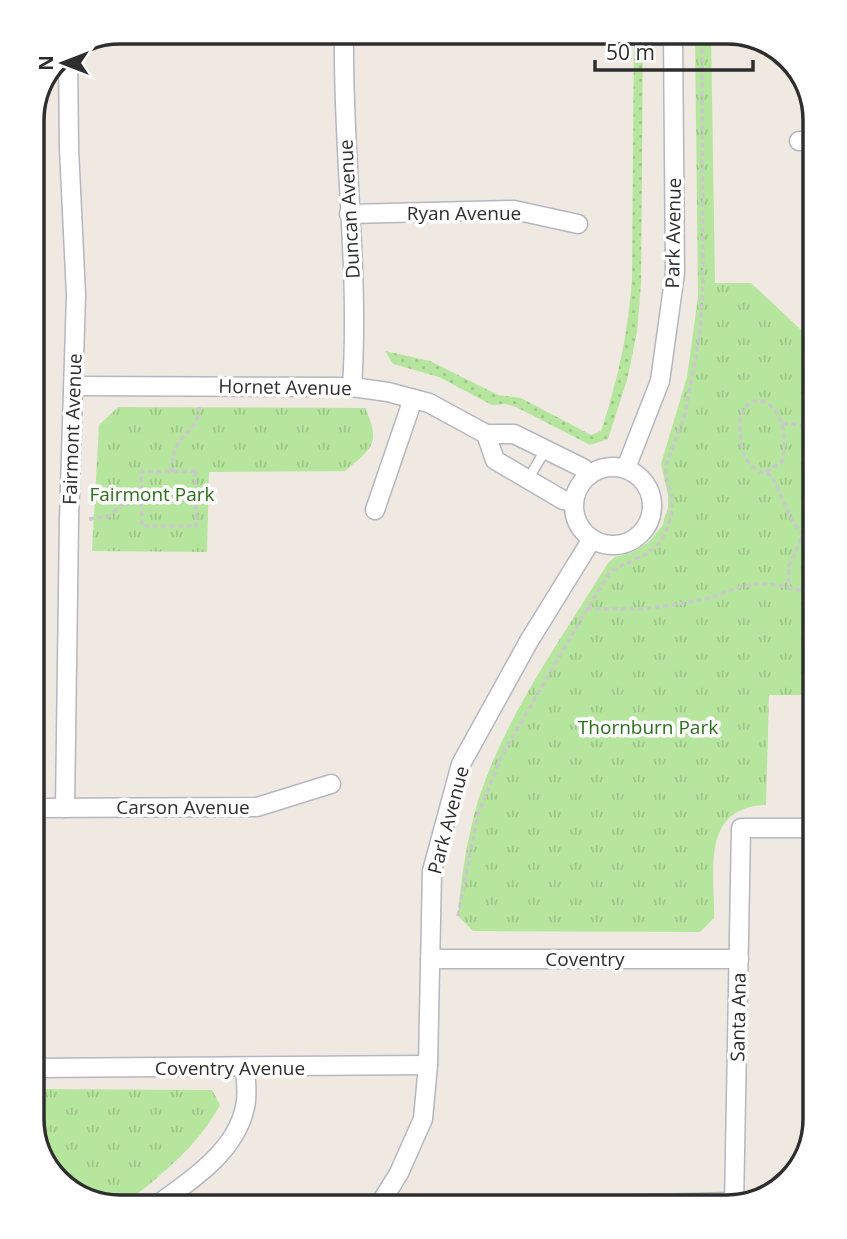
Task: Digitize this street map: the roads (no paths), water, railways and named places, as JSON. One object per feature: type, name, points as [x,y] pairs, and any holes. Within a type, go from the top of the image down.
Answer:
[{"type":"street","name":"Duncan Avenue","points":[[344,44],[343,87],[356,329],[352,387]]},
{"type":"street","name":"Park Avenue","points":[[626,468],[660,381],[675,273],[673,44]]},
{"type":"street","name":"Fairmont Avenue","points":[[65,808],[69,520],[76,296],[68,64]]},
{"type":"street","name":"Ryan Avenue","points":[[349,214],[514,210],[578,224]]},
{"type":"street","name":"Hornet Avenue","points":[[74,386],[352,387],[429,403],[486,434],[514,434],[583,468],[587,475]]},
{"type":"street","points":[[375,510],[413,399]]},
{"type":"street","points":[[486,434],[495,460],[563,500],[573,501]]},
{"type":"street","points":[[599,468],[626,468],[638,475],[646,485],[652,510],[641,533],[630,541],[617,545],[604,544],[592,539],[577,523],[573,501],[578,487],[587,475],[599,468]]},
{"type":"street","name":"Park Avenue","points":[[385,1195],[399,1173],[423,1119],[428,1065],[432,871],[461,764],[529,641],[592,539]]},
{"type":"street","name":"Carson Avenue","points":[[44,808],[257,807],[331,784]]},
{"type":"street","name":"Santa Ana","points":[[734,1195],[741,828],[803,828]]},
{"type":"street","name":"Coventry","points":[[430,959],[739,959]]},
{"type":"street","name":"Coventry Avenue","points":[[44,1068],[428,1065]]},
{"type":"street","points":[[170,1195],[195,1177],[227,1145],[239,1127],[246,1105],[246,1068]]},
{"type":"lane","points":[[528,480],[545,449]]},
{"type":"park label","name":"Fairmont Park","points":[[152,494]]},
{"type":"park label","name":"Thornburn Park","points":[[648,727]]}]
